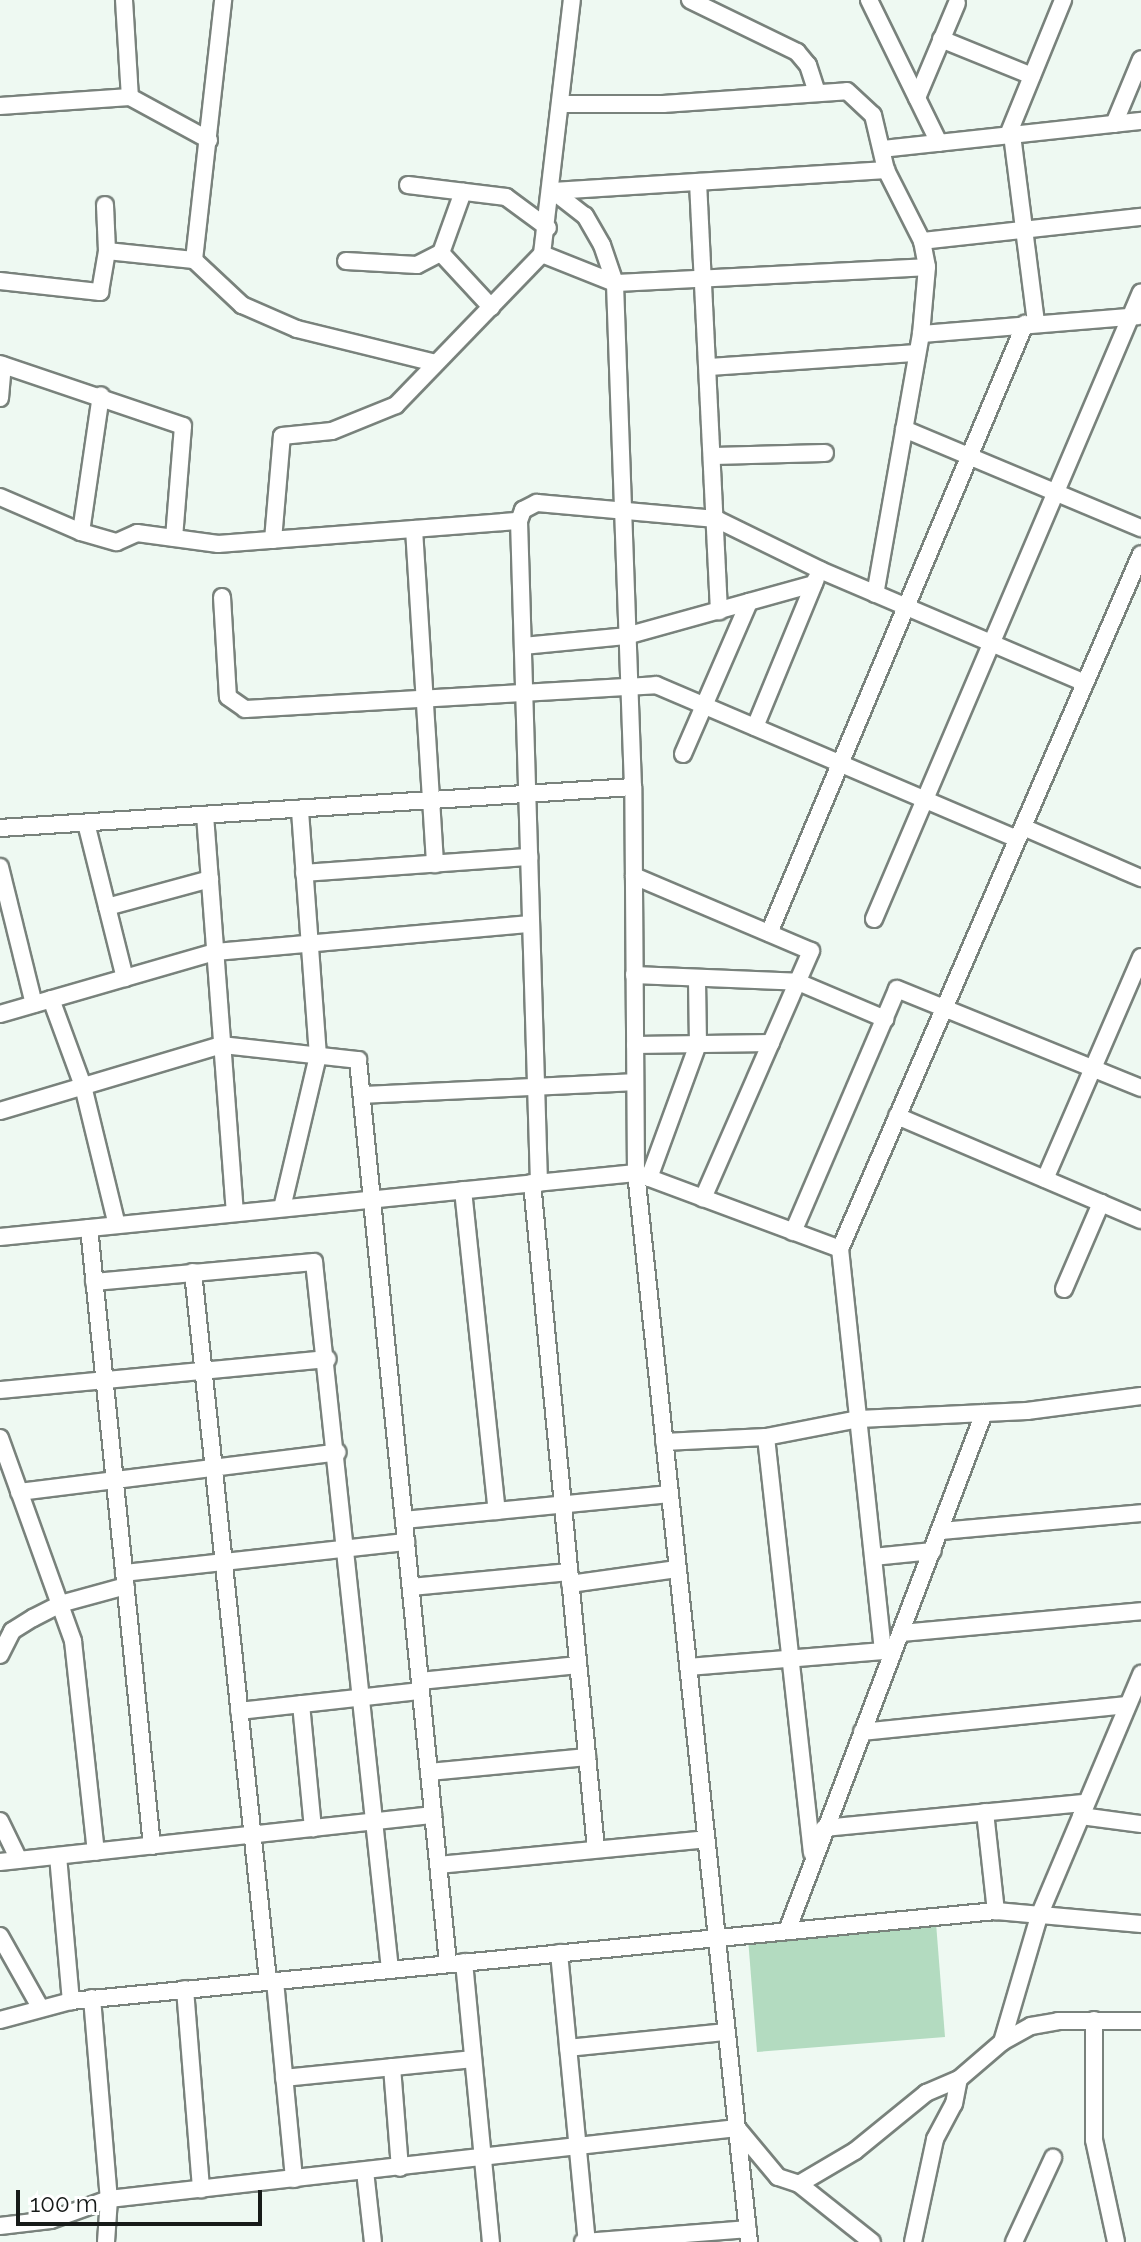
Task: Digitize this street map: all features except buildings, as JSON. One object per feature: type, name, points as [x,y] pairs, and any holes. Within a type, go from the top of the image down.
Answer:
[{"type":"street","points":[[124,0],[130,97]]},
{"type":"street","points":[[194,260],[223,0]]},
{"type":"street","points":[[273,540],[282,436],[332,431],[396,405],[542,254],[553,191],[572,0]]},
{"type":"street","points":[[690,0],[797,52],[808,65],[817,93]]},
{"type":"street","points":[[869,0],[939,143]]},
{"type":"street","points":[[769,933],[969,456],[1030,323],[1024,231],[1010,135],[1063,0]]},
{"type":"street","points":[[917,98],[957,3]]},
{"type":"street","points":[[941,39],[1032,76]]},
{"type":"street","points":[[1114,124],[1141,59]]},
{"type":"street","points":[[563,104],[663,104],[847,91],[873,115],[886,170],[922,241],[927,267],[921,334],[875,594]]},
{"type":"street","points":[[0,106],[130,97],[209,140]]},
{"type":"street","points":[[882,149],[1141,121]]},
{"type":"street","points":[[553,191],[886,170]]},
{"type":"street","points":[[698,182],[707,278],[719,611]]},
{"type":"street","points":[[408,185],[506,197],[548,228]]},
{"type":"street","points":[[553,191],[585,216],[602,245],[615,283],[620,507],[633,787],[635,1082],[664,1442],[748,2236],[585,2242],[559,1953]]},
{"type":"street","points":[[346,261],[417,265],[441,253],[463,192]]},
{"type":"street","points":[[0,281],[100,292],[107,251],[105,205]]},
{"type":"street","points":[[922,241],[1141,217]]},
{"type":"street","points":[[107,251],[194,260],[242,305],[297,329],[435,363]]},
{"type":"street","points":[[441,253],[491,307]]},
{"type":"street","points":[[542,254],[615,283],[927,267]]},
{"type":"street","points":[[874,919],[1055,492],[1136,315],[1141,292]]},
{"type":"street","points":[[921,334],[1136,315]]},
{"type":"street","points":[[710,367],[917,353]]},
{"type":"street","points":[[0,398],[2,364],[101,395],[183,426],[174,538]]},
{"type":"street","points":[[81,532],[101,395]]},
{"type":"street","points":[[904,429],[1141,528]]},
{"type":"street","points":[[713,456],[825,453]]},
{"type":"street","points":[[0,497],[81,532],[117,542],[137,533],[218,544],[519,521]]},
{"type":"street","points":[[596,1849],[536,1183],[536,1087],[519,521],[523,510],[537,503],[620,507],[716,519],[817,577],[875,594],[1085,683]]},
{"type":"street","points":[[414,529],[435,864]]},
{"type":"street","points":[[887,1653],[873,1557],[840,1249],[1139,565]]},
{"type":"street","points":[[523,646],[626,636],[749,602],[817,577]]},
{"type":"street","points":[[755,727],[817,577]]},
{"type":"street","points":[[222,597],[232,705],[245,709],[425,702],[656,685],[925,799],[1141,878]]},
{"type":"street","points":[[683,754],[749,602]]},
{"type":"street","points":[[0,828],[633,787]]},
{"type":"street","points":[[282,1208],[318,1056],[300,809]]},
{"type":"street","points":[[205,815],[235,1213]]},
{"type":"street","points":[[86,823],[125,978]]},
{"type":"street","points":[[304,873],[529,857]]},
{"type":"street","points":[[0,867],[34,1004]]},
{"type":"street","points":[[634,876],[811,951],[703,1198]]},
{"type":"street","points":[[107,907],[210,879]]},
{"type":"street","points":[[0,1014],[215,952],[531,924]]},
{"type":"street","points":[[1045,1179],[1141,957]]},
{"type":"street","points":[[634,975],[798,982],[885,1019]]},
{"type":"street","points":[[643,1176],[698,1044],[697,978]]},
{"type":"street","points":[[793,1232],[897,989],[1141,1088]]},
{"type":"street","points":[[51,999],[83,1086],[117,1225]]},
{"type":"street","points":[[635,1045],[771,1043]]},
{"type":"street","points":[[0,1111],[222,1045],[358,1060],[438,1865],[473,2059],[491,2242]]},
{"type":"street","points":[[362,1095],[635,1082]]},
{"type":"street","points":[[897,1116],[1141,1220]]},
{"type":"street","points":[[0,1237],[536,1183],[643,1176],[840,1249]]},
{"type":"street","points":[[463,1190],[497,1511]]},
{"type":"street","points":[[1064,1289],[1101,1203]]},
{"type":"street","points":[[89,1228],[152,1846]]},
{"type":"street","points":[[94,1282],[314,1262],[338,1452],[390,1970]]},
{"type":"street","points":[[193,1272],[252,1835],[294,2179]]},
{"type":"street","points":[[0,1390],[328,1359]]},
{"type":"street","points":[[664,1442],[766,1437],[859,1419],[984,1413],[1141,1396]]},
{"type":"street","points":[[787,1931],[862,1732],[887,1653],[901,1633],[984,1413]]},
{"type":"street","points":[[766,1437],[812,1858]]},
{"type":"street","points":[[0,1438],[73,1641],[96,1852]]},
{"type":"street","points":[[19,1492],[338,1452]]},
{"type":"street","points":[[404,1520],[670,1494]]},
{"type":"street","points":[[941,1531],[1141,1513]]},
{"type":"street","points":[[0,1655],[6,1633],[60,1604],[125,1580],[223,1563],[406,1542]]},
{"type":"street","points":[[873,1557],[933,1551]]},
{"type":"street","points":[[411,1587],[677,1569]]},
{"type":"street","points":[[901,1633],[1141,1611]]},
{"type":"street","points":[[688,1667],[887,1653]]},
{"type":"street","points":[[239,1711],[362,1697],[578,1665]]},
{"type":"street","points":[[1002,2042],[1039,1916],[1141,1674]]},
{"type":"street","points":[[301,1704],[313,1828]]},
{"type":"street","points":[[862,1732],[1127,1705]]},
{"type":"street","points":[[429,1772],[587,1757]]},
{"type":"street","points":[[824,1828],[985,1812],[1084,1810],[1141,1824]]},
{"type":"street","points":[[985,1812],[996,1911]]},
{"type":"street","points":[[0,1862],[433,1815]]},
{"type":"street","points":[[0,1821],[19,1860]]},
{"type":"street","points":[[438,1865],[706,1839]]},
{"type":"street","points":[[58,1856],[71,2001]]},
{"type":"street","points":[[0,2020],[40,2007],[92,1998],[996,1911],[1141,1924]]},
{"type":"street","points":[[0,1936],[40,2007]]},
{"type":"street","points":[[185,1989],[201,2189]]},
{"type":"street","points":[[92,1998],[109,2199],[106,2242]]},
{"type":"street","points":[[1094,2020],[1094,2140],[1116,2242]]},
{"type":"street","points":[[799,2184],[855,2151],[926,2093],[959,2079],[1002,2042],[1031,2026],[1094,2020],[1141,2021]]},
{"type":"street","points":[[568,2048],[726,2032]]},
{"type":"street","points":[[284,2078],[473,2059]]},
{"type":"street","points":[[392,2067],[400,2168]]},
{"type":"street","points":[[913,2242],[935,2139],[954,2104],[959,2079]]},
{"type":"street","points":[[0,2226],[51,2220],[109,2199],[737,2128]]},
{"type":"street","points":[[737,2128],[778,2177],[799,2184],[872,2242]]},
{"type":"street","points":[[1014,2242],[1053,2158]]},
{"type":"street","points":[[365,2171],[373,2242]]},
{"type":"green space","points":[[936,1923],[945,2037],[757,2052],[748,1938]]}]
